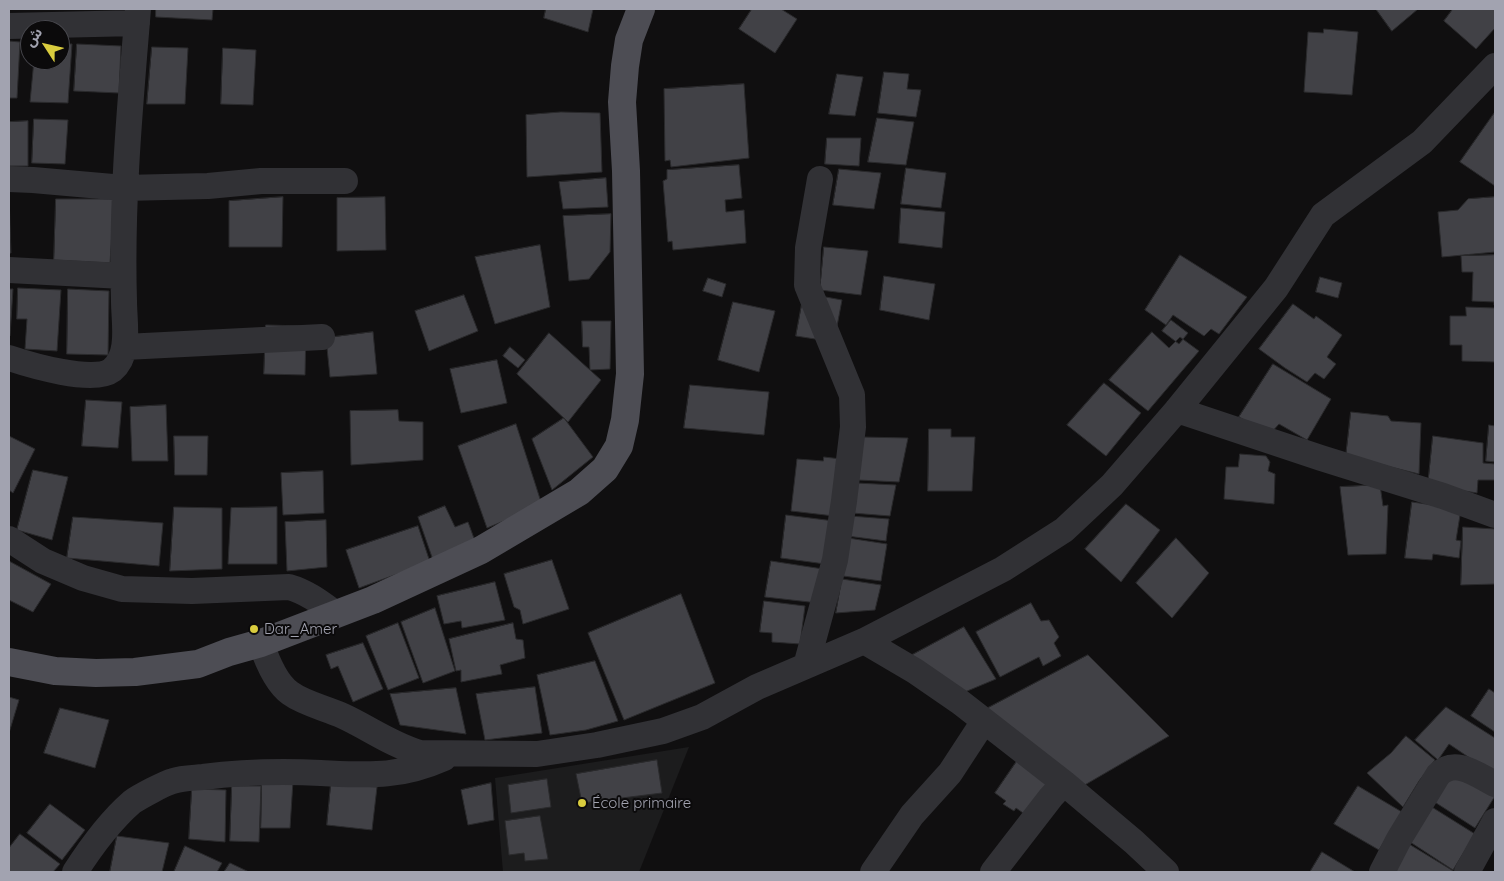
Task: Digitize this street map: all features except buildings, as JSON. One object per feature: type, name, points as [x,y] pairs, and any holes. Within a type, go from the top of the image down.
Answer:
[{"type":"main road","points":[[9,662],[55,671],[96,673],[136,672],[198,664],[260,643],[373,600],[480,550],[538,518],[585,486],[605,469],[619,446],[625,420],[630,374],[626,171],[622,102],[629,40],[641,9]]},
{"type":"street","points":[[9,26],[137,16],[124,188],[123,276],[125,348],[113,369],[99,375],[50,370],[9,358]]},
{"type":"street","points":[[260,643],[266,659],[289,693],[343,716],[405,749],[420,753],[537,754],[597,745],[663,731],[702,717],[757,687],[864,641],[1003,569],[1064,530],[1112,485],[1177,410],[1276,288],[1323,215],[1422,142],[1495,66]]},
{"type":"street","points":[[9,179],[124,188],[208,186],[261,181],[345,181]]},
{"type":"street","points":[[806,666],[835,560],[853,427],[852,395],[807,285],[808,248],[820,179]]},
{"type":"street","points":[[9,270],[123,276]]},
{"type":"street","points":[[125,348],[322,337]]},
{"type":"street","points":[[1177,410],[1443,496],[1495,515]]},
{"type":"street","points":[[9,538],[44,561],[83,578],[122,589],[192,591],[288,587],[302,590],[336,614]]},
{"type":"street","points":[[864,641],[915,671],[960,702],[1064,783],[1134,842],[1166,872]]},
{"type":"street","points":[[873,872],[912,815],[950,773],[984,721]]},
{"type":"street","points":[[75,872],[89,850],[109,825],[134,801],[172,781],[235,773],[314,772],[376,775],[403,772],[429,765],[454,754]]},
{"type":"street","points":[[1382,872],[1404,831],[1443,769],[1450,766],[1458,766],[1495,784]]},
{"type":"street","points":[[993,872],[1064,783]]},
{"type":"street","points":[[1467,872],[1495,821]]},
{"type":"shaded area","name":"École primaire","points":[[689,747],[639,872],[503,872],[495,778]]},
{"type":"place","name":"Dar_Amer","points":[[254,629]]},
{"type":"place","name":"École primaire","points":[[582,803]]}]
